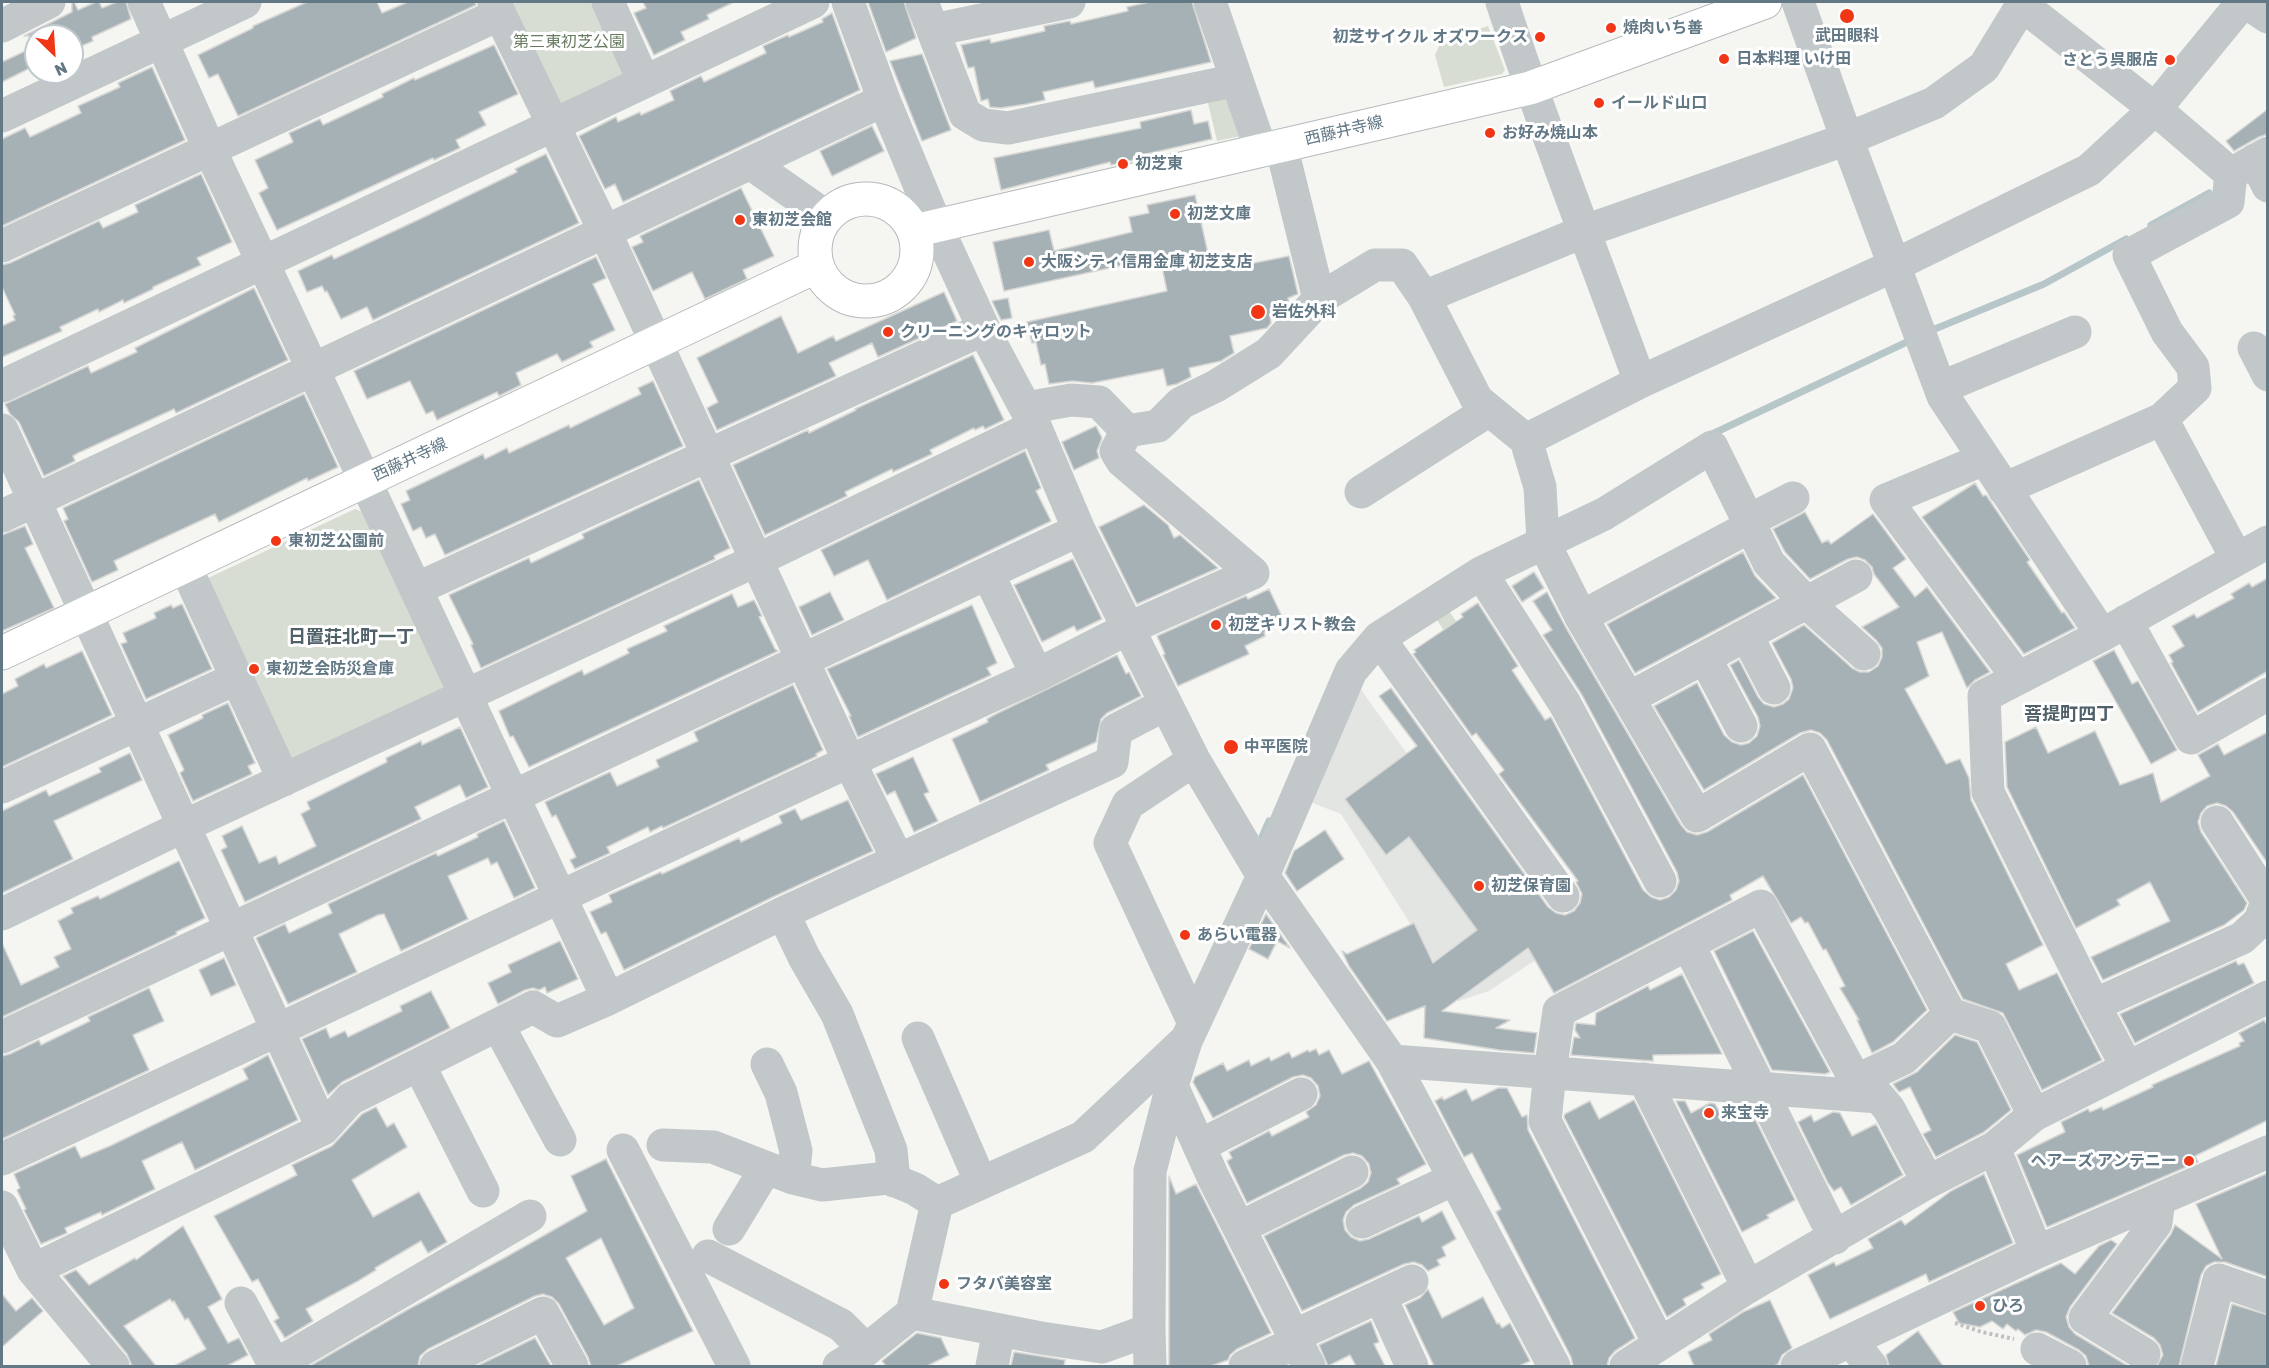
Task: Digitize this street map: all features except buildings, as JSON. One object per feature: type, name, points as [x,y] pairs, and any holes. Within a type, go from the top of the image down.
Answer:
[{"type":"main road","name":"西藤井寺線","points":[[925,228],[1530,88],[1765,2]]},
{"type":"main road","points":[[857,199],[875,199],[892,205],[925,228],[910,278],[898,290],[884,298],[868,301],[852,299],[837,292],[825,281],[818,266],[815,249],[818,232],[827,217],[841,205],[857,199]]},
{"type":"main road","name":"西藤井寺線","points":[[2,653],[818,266]]},
{"type":"street","points":[[2,26],[49,2]]},
{"type":"street","points":[[144,2],[210,150],[608,999]]},
{"type":"street","points":[[2,116],[245,2]]},
{"type":"street","points":[[608,2],[644,81]]},
{"type":"street","points":[[2,386],[813,2]]},
{"type":"street","points":[[848,2],[884,100],[925,228],[984,328],[1031,417],[1079,530],[1194,760],[1263,876],[1392,1061],[1554,1366]]},
{"type":"street","points":[[1069,2],[927,16],[965,114],[983,125],[1008,128],[1237,80]]},
{"type":"street","points":[[1210,2],[1237,80],[1271,148],[1319,299]]},
{"type":"street","points":[[1502,2],[1530,88],[1586,231],[1640,382]]},
{"type":"street","points":[[1798,2],[1893,266],[1940,388],[2004,489],[2114,628],[2191,738],[2268,694]]},
{"type":"street","points":[[1526,440],[1640,382],[1893,266],[2089,170],[2155,109],[2245,2],[2268,17]]},
{"type":"street","points":[[1425,297],[1586,231],[1847,139],[1934,103],[1984,67],[2022,4],[2155,109],[2255,168],[2228,201],[2129,255],[2168,332],[2193,367],[2195,388],[2162,419],[2004,489]]},
{"type":"street","points":[[2,246],[210,150],[497,8],[605,232],[849,761],[898,860]]},
{"type":"street","points":[[2,516],[884,100]]},
{"type":"street","points":[[750,163],[827,217]]},
{"type":"street","points":[[1127,431],[1158,426],[1181,403],[1216,386],[1269,353],[1319,299],[1375,265],[1402,264],[1425,297],[1477,400],[1526,440],[1540,487],[1543,541],[1581,617],[1697,816],[1810,749],[1950,1014],[1990,1027],[2034,1115]]},
{"type":"street","points":[[416,589],[984,328]]},
{"type":"street","points":[[1940,388],[2075,332]]},
{"type":"street","points":[[2,914],[184,826],[757,560],[1031,417],[1071,400],[1099,402],[1127,431]]},
{"type":"street","points":[[1360,492],[1489,410]]},
{"type":"street","points":[[2162,419],[2237,560]]},
{"type":"street","points":[[2,430],[323,1129]]},
{"type":"street","points":[[2,1159],[1037,675],[1127,629],[1253,573],[1122,461],[1116,451],[1127,431]]},
{"type":"street","points":[[1150,1366],[1150,1171],[1172,1086],[1190,1032],[1263,876],[1351,671],[1379,638],[1481,573],[1543,541],[1604,514],[1712,447],[1769,563],[1807,603],[1864,654]]},
{"type":"street","points":[[1984,459],[1886,500],[2018,678]]},
{"type":"street","points":[[1581,617],[1793,498]]},
{"type":"street","points":[[2,1038],[1079,530]]},
{"type":"street","points":[[2127,1066],[2094,1005],[1988,792],[1984,696],[2114,628],[2268,542]]},
{"type":"street","points":[[185,566],[284,780]]},
{"type":"street","points":[[1481,573],[1564,704],[1660,881]]},
{"type":"street","points":[[988,574],[1037,675]]},
{"type":"street","points":[[1629,698],[1856,576]]},
{"type":"street","points":[[1747,636],[1774,688]]},
{"type":"street","points":[[1379,638],[1563,896]]},
{"type":"street","points":[[1705,658],[1741,726]]},
{"type":"street","points":[[2,787],[237,678]]},
{"type":"street","points":[[33,1270],[323,1129],[350,1099],[533,1007],[557,1021],[608,999],[783,913],[1112,762],[1116,730],[1166,704]]},
{"type":"street","points":[[1190,1032],[1110,843],[1128,804],[1194,760]]},
{"type":"street","points":[[2094,1005],[2242,938],[2260,921],[2267,899],[2217,822]]},
{"type":"street","points":[[1659,1343],[1545,1121],[1559,1011],[1761,906],[1860,1089]]},
{"type":"street","points":[[783,913],[804,957],[837,1014],[891,1150],[894,1181]]},
{"type":"street","points":[[1688,944],[1835,1238]]},
{"type":"street","points":[[1626,1366],[1748,1287],[1928,1182],[1994,1148],[2034,1115],[2127,1066],[2268,997]]},
{"type":"street","points":[[1860,1089],[1904,1058],[1950,1014]]},
{"type":"street","points":[[498,1025],[560,1140]]},
{"type":"street","points":[[937,1203],[1083,1137],[1190,1032]]},
{"type":"street","points":[[918,1038],[981,1183]]},
{"type":"street","points":[[1392,1061],[1761,1088],[1860,1089],[1879,1097],[1889,1109],[1928,1182]]},
{"type":"street","points":[[729,1229],[780,1173],[796,1151],[781,1093],[767,1064]]},
{"type":"street","points":[[419,1065],[483,1191]]},
{"type":"street","points":[[1644,1079],[1748,1287]]},
{"type":"street","points":[[1172,1086],[1239,1228],[1300,1348]]},
{"type":"street","points":[[1199,1146],[1301,1094]]},
{"type":"street","points":[[663,1145],[713,1147],[780,1173],[822,1185],[888,1178],[915,1189],[937,1203]]},
{"type":"street","points":[[1994,1148],[2037,1252]]},
{"type":"street","points":[[623,1150],[734,1366]]},
{"type":"street","points":[[1797,1366],[2037,1252],[2268,1152]]},
{"type":"street","points":[[1239,1228],[1352,1172]]},
{"type":"street","points":[[1362,1222],[1454,1179]]},
{"type":"street","points":[[2144,1354],[2085,1318],[2156,1223],[2159,1199]]},
{"type":"street","points":[[708,1256],[842,1325],[853,1358],[912,1313],[937,1203]]},
{"type":"street","points":[[3,1214],[33,1270],[113,1366]]},
{"type":"street","points":[[241,1303],[275,1366],[311,1357],[530,1216]]},
{"type":"street","points":[[2197,1366],[2219,1280],[2268,1297]]},
{"type":"street","points":[[1245,1366],[1300,1348],[1380,1296],[1412,1281]]},
{"type":"street","points":[[1380,1296],[1412,1366]]},
{"type":"street","points":[[436,1366],[543,1313],[572,1366]]},
{"type":"street","points":[[912,1313],[1102,1347],[1149,1330]]},
{"type":"street","points":[[992,1366],[999,1330]]},
{"type":"street","points":[[1851,1341],[1871,1366]]},
{"type":"street","points":[[2037,1349],[2070,1366]]},
{"type":"path","points":[[1932,1302],[1940,1313],[1952,1322],[2010,1338],[2037,1349]]},
{"type":"shaded area","points":[[1359,687],[1549,951],[1489,991],[1459,1001],[1341,814],[1305,800]]},
{"type":"green space","name":"第三東初芝公園","points":[[506,2],[595,2],[626,68],[623,77],[563,105],[553,100]]},
{"type":"green space","points":[[1488,26],[1505,70],[1502,74],[1444,87],[1435,55],[1440,44]]},
{"type":"green space","points":[[1225,94],[1241,136],[1217,141],[1207,99]]},
{"type":"green space","points":[[355,509],[367,514],[447,683],[443,696],[292,766],[208,578]]},
{"type":"green space","points":[[1447,608],[1482,659],[1469,668],[1435,617]]},
{"type":"waterway","points":[[2151,225],[2209,193]]},
{"type":"waterway","points":[[1930,331],[2044,284],[2126,239]]},
{"type":"waterway","points":[[1710,435],[1909,341]]},
{"type":"waterway","points":[[1258,846],[1269,821]]},
{"type":"place","name":"武田眼科","points":[[1847,16]]},
{"type":"place","name":"焼肉いち善","points":[[1611,28]]},
{"type":"place","name":"初芝サイクル オズワークス","points":[[1540,37]]},
{"type":"place","name":"日本料理 いけ田","points":[[1724,59]]},
{"type":"place","name":"さとう呉服店","points":[[2170,60]]},
{"type":"place","name":"イールド山口","points":[[1599,103]]},
{"type":"place","name":"お好み焼山本","points":[[1490,133]]},
{"type":"place","name":"初芝東","points":[[1123,164]]},
{"type":"place","name":"初芝文庫","points":[[1175,214]]},
{"type":"place","name":"東初芝会館","points":[[740,220]]},
{"type":"place","name":"大阪シティ信用金庫 初芝支店","points":[[1029,262]]},
{"type":"place","name":"岩佐外科","points":[[1258,312]]},
{"type":"place","name":"クリーニングのキャロット","points":[[888,332]]},
{"type":"place","name":"東初芝公園前","points":[[276,541]]},
{"type":"place","name":"初芝キリスト教会","points":[[1216,625]]},
{"type":"place","name":"東初芝会防災倉庫","points":[[254,669]]},
{"type":"place","name":"中平医院","points":[[1231,747]]},
{"type":"place","name":"初芝保育園","points":[[1479,886]]},
{"type":"place","name":"あらい電器","points":[[1185,935]]},
{"type":"place","name":"来宝寺","points":[[1709,1113]]},
{"type":"place","name":"ヘアーズ アンテニー","points":[[2189,1161]]},
{"type":"place","name":"フタバ美容室","points":[[944,1284]]},
{"type":"place","name":"ひろ","points":[[1980,1306]]},
{"type":"district","name":"日置荘北町一丁","points":[[351,638]]},
{"type":"district","name":"菩提町四丁","points":[[2069,715]]}]
